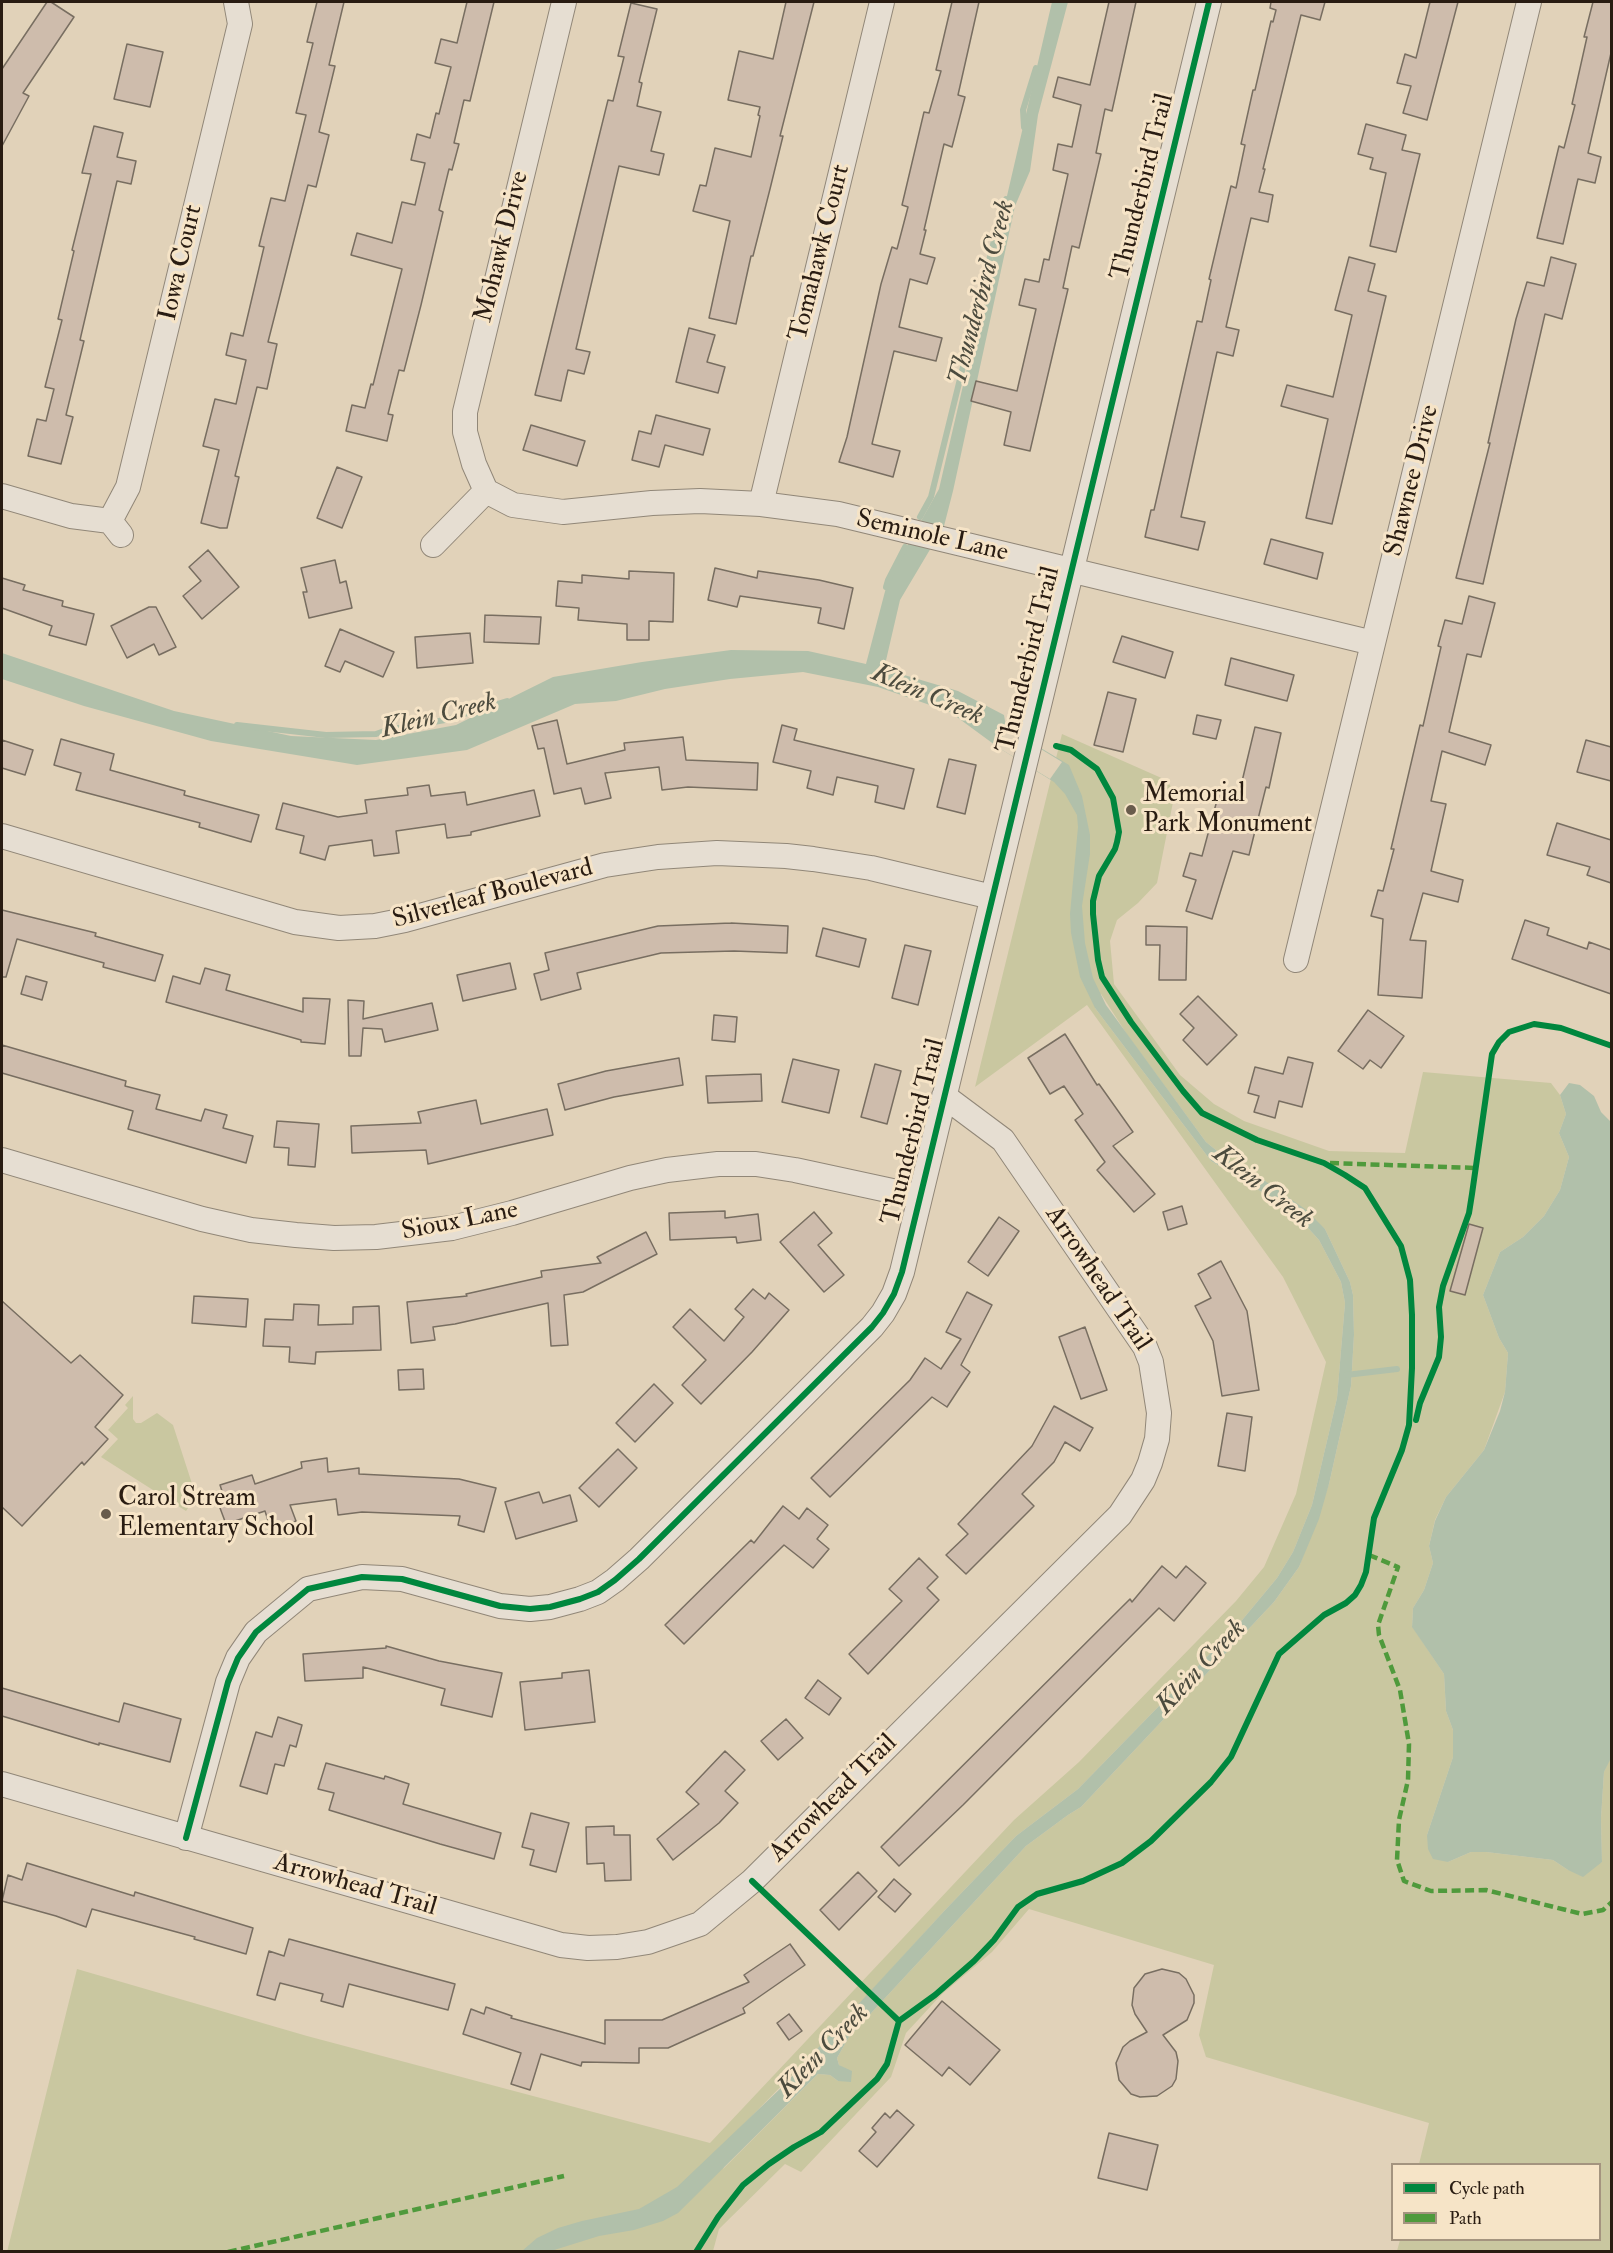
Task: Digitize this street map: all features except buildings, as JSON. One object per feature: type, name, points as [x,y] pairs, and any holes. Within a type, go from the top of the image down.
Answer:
[{"type":"street","name":"Iowa Court","points":[[2,496],[116,528],[128,487],[240,24],[236,2]]},
{"type":"street","name":"Mohawk Drive","points":[[486,491],[474,464],[465,432],[465,411],[564,2]]},
{"type":"street","name":"Tomahawk Court","points":[[761,504],[882,2]]},
{"type":"street","name":"Thunderbird Trail","points":[[186,1838],[228,1682],[238,1658],[256,1632],[308,1589],[362,1577],[402,1579],[514,1608],[550,1607],[598,1592],[639,1559],[883,1314],[902,1272],[1209,2]]},
{"type":"street","name":"Shawnee Drive","points":[[1296,960],[1529,2]]},
{"type":"street","name":"Seminole Lane","points":[[486,491],[513,505],[563,512],[652,503],[700,501],[761,504],[838,514],[1374,643]]},
{"type":"street","points":[[433,545],[486,491]]},
{"type":"street","name":"Silverleaf Boulevard","points":[[2,836],[295,922],[339,928],[375,926],[405,920],[605,865],[658,857],[717,853],[786,855],[836,862],[871,868],[992,897]]},
{"type":"street","name":"Arrowhead Trail","points":[[2,1784],[561,1945],[588,1948],[617,1947],[648,1942],[700,1924],[752,1881],[1120,1515],[1143,1480],[1156,1439],[1159,1413],[1157,1391],[1151,1362],[1144,1347],[1003,1140],[944,1096]]},
{"type":"street","name":"Sioux Lane","points":[[2,1160],[251,1230],[334,1238],[395,1235],[452,1228],[512,1214],[630,1178],[675,1168],[718,1164],[756,1164],[795,1170],[920,1197]]},
{"type":"shaded area","points":[[1062,734],[1166,780],[1175,792],[1157,883],[1117,920],[1110,941],[1114,984],[1180,1075],[1214,1104],[1244,1121],[1329,1151],[1405,1153],[1423,1072],[1551,1083],[1560,1095],[1566,1114],[1559,1133],[1569,1157],[1560,1190],[1544,1216],[1523,1237],[1500,1252],[1483,1295],[1499,1338],[1508,1353],[1505,1392],[1484,1450],[1446,1497],[1435,1520],[1429,1546],[1433,1563],[1424,1590],[1413,1608],[1412,1626],[1444,1674],[1446,1711],[1453,1730],[1453,1757],[1427,1835],[1448,1862],[1471,1852],[1486,1852],[1553,1860],[1568,1870],[1602,1862],[1601,1818],[1604,1772],[1611,1756],[1611,2251],[1397,2251],[1400,2241],[1601,2241],[1601,2163],[1419,2163],[1429,2123],[1206,2057],[1199,2035],[1214,1965],[1029,1909],[992,1952],[942,1994],[906,2033],[891,2077],[801,2172],[785,2164],[719,2229],[713,2251],[7,2252],[77,1969],[307,2036],[710,2143],[1014,1820],[1079,1762],[1236,1601],[1264,1567],[1296,1494],[1326,1362],[1283,1277],[1087,1005],[975,1087]],"holes":[[[1101,994],[1128,1036],[1206,1142],[1232,1163],[1258,1176],[1325,1229],[1350,1282],[1353,1295],[1354,1335],[1351,1386],[1329,1484],[1299,1567],[1274,1602],[1081,1807],[1026,1846],[849,2037],[837,2058],[839,2065],[845,2069],[838,2081],[830,2075],[818,2074],[723,2169],[743,2125],[837,2029],[1016,1836],[1078,1789],[1238,1625],[1277,1578],[1293,1552],[1312,1505],[1337,1398],[1345,1303],[1341,1282],[1319,1240],[1299,1218],[1270,1197],[1211,1161],[1095,1008]]]},
{"type":"shaded area","points":[[133,1396],[133,1419],[136,1423],[141,1423],[157,1413],[173,1425],[196,1496],[186,1511],[101,1457],[118,1439],[108,1430],[128,1408],[125,1405]]},
{"type":"water","points":[[1052,2],[1068,2],[1038,115],[1030,171],[1015,206],[953,491],[944,526],[900,600],[884,669],[958,691],[1004,715],[1006,727],[1069,765],[1082,796],[1090,835],[1090,854],[1082,906],[1085,943],[1093,978],[1106,1005],[1206,1142],[1232,1163],[1258,1176],[1305,1209],[1325,1229],[1350,1282],[1353,1295],[1354,1335],[1351,1386],[1329,1484],[1319,1519],[1299,1567],[1274,1602],[1081,1807],[1026,1846],[849,2037],[837,2058],[839,2065],[852,2071],[851,2082],[838,2081],[830,2075],[818,2074],[678,2213],[663,2221],[634,2230],[599,2236],[551,2251],[522,2251],[537,2238],[558,2228],[639,2209],[677,2187],[783,2086],[1016,1836],[1078,1789],[1238,1625],[1277,1578],[1293,1552],[1312,1505],[1337,1398],[1345,1303],[1341,1282],[1319,1240],[1299,1218],[1270,1197],[1211,1161],[1095,1008],[1080,977],[1071,933],[1070,914],[1078,827],[1077,815],[1065,794],[1054,782],[999,748],[950,712],[878,687],[803,672],[730,679],[665,689],[616,701],[575,704],[467,750],[357,765],[211,741],[84,706],[2,679],[2,653],[174,711],[291,736],[376,740],[456,725],[553,677],[642,662],[731,650],[808,651],[866,664],[888,580],[939,489]]},
{"type":"water","points":[[1569,1083],[1580,1085],[1594,1096],[1601,1112],[1612,1123],[1612,1756],[1604,1772],[1601,1818],[1602,1862],[1583,1877],[1553,1860],[1486,1852],[1471,1852],[1448,1862],[1433,1859],[1428,1849],[1427,1835],[1453,1757],[1453,1730],[1446,1711],[1444,1674],[1412,1627],[1413,1608],[1424,1590],[1433,1563],[1429,1546],[1435,1521],[1446,1497],[1484,1450],[1500,1411],[1505,1392],[1508,1353],[1499,1338],[1483,1295],[1500,1252],[1523,1237],[1544,1216],[1560,1190],[1569,1157],[1559,1133],[1566,1114],[1560,1095]]},
{"type":"pier","points":[[1005,727],[1062,762],[1050,779],[999,748]]},
{"type":"waterway","name":"Thunderbird Creek","points":[[1024,127],[1023,110],[1036,68]]},
{"type":"waterway","name":"Thunderbird Creek","points":[[920,517],[931,497],[1006,199]]},
{"type":"waterway","name":"Thunderbird Creek","points":[[886,587],[905,547]]},
{"type":"waterway","name":"Klein Creek","points":[[237,725],[326,735],[376,734],[445,720],[507,701]]},
{"type":"waterway","points":[[1346,1375],[1397,1369]]},
{"type":"marked path","points":[[1330,1163],[1476,1168]]},
{"type":"marked path","points":[[1369,1555],[1398,1567],[1378,1625],[1379,1635],[1400,1690],[1409,1744],[1408,1780],[1399,1820],[1397,1860],[1404,1881],[1431,1891],[1486,1890],[1582,1914],[1603,1910],[1612,1902]]},
{"type":"marked path","points":[[228,2252],[564,2176]]},
{"type":"cycle path","points":[[186,1838],[228,1682],[238,1658],[256,1632],[308,1589],[362,1577],[402,1579],[500,1606],[530,1609],[550,1607],[598,1592],[639,1559],[872,1327],[894,1294],[902,1272],[1209,2]]},
{"type":"cycle path","points":[[899,2021],[935,1995],[974,1961],[994,1940],[1018,1907],[1037,1894],[1083,1881],[1122,1863],[1151,1841],[1211,1782],[1231,1757],[1279,1654],[1324,1615],[1346,1603],[1361,1585],[1366,1572],[1374,1518],[1402,1450],[1409,1425],[1412,1315],[1410,1280],[1401,1246],[1365,1188],[1324,1163],[1257,1140],[1202,1113],[1131,1022],[1102,977],[1093,914],[1093,901],[1099,876],[1115,849],[1119,832],[1113,798],[1097,769],[1071,750],[1056,746]]},
{"type":"cycle path","points":[[1416,1420],[1420,1403],[1439,1357],[1441,1337],[1439,1307],[1443,1286],[1469,1213],[1492,1054],[1509,1032],[1534,1024],[1561,1028],[1612,1046]]},
{"type":"cycle path","points":[[752,1881],[899,2021]]},
{"type":"cycle path","points":[[696,2252],[718,2217],[743,2185],[794,2147],[821,2132],[877,2079],[887,2064],[899,2021]]},
{"type":"place","name":"Memorial Park Monument","points":[[1131,810]]},
{"type":"place","name":"Carol Stream Elementary School","points":[[106,1514]]}]
